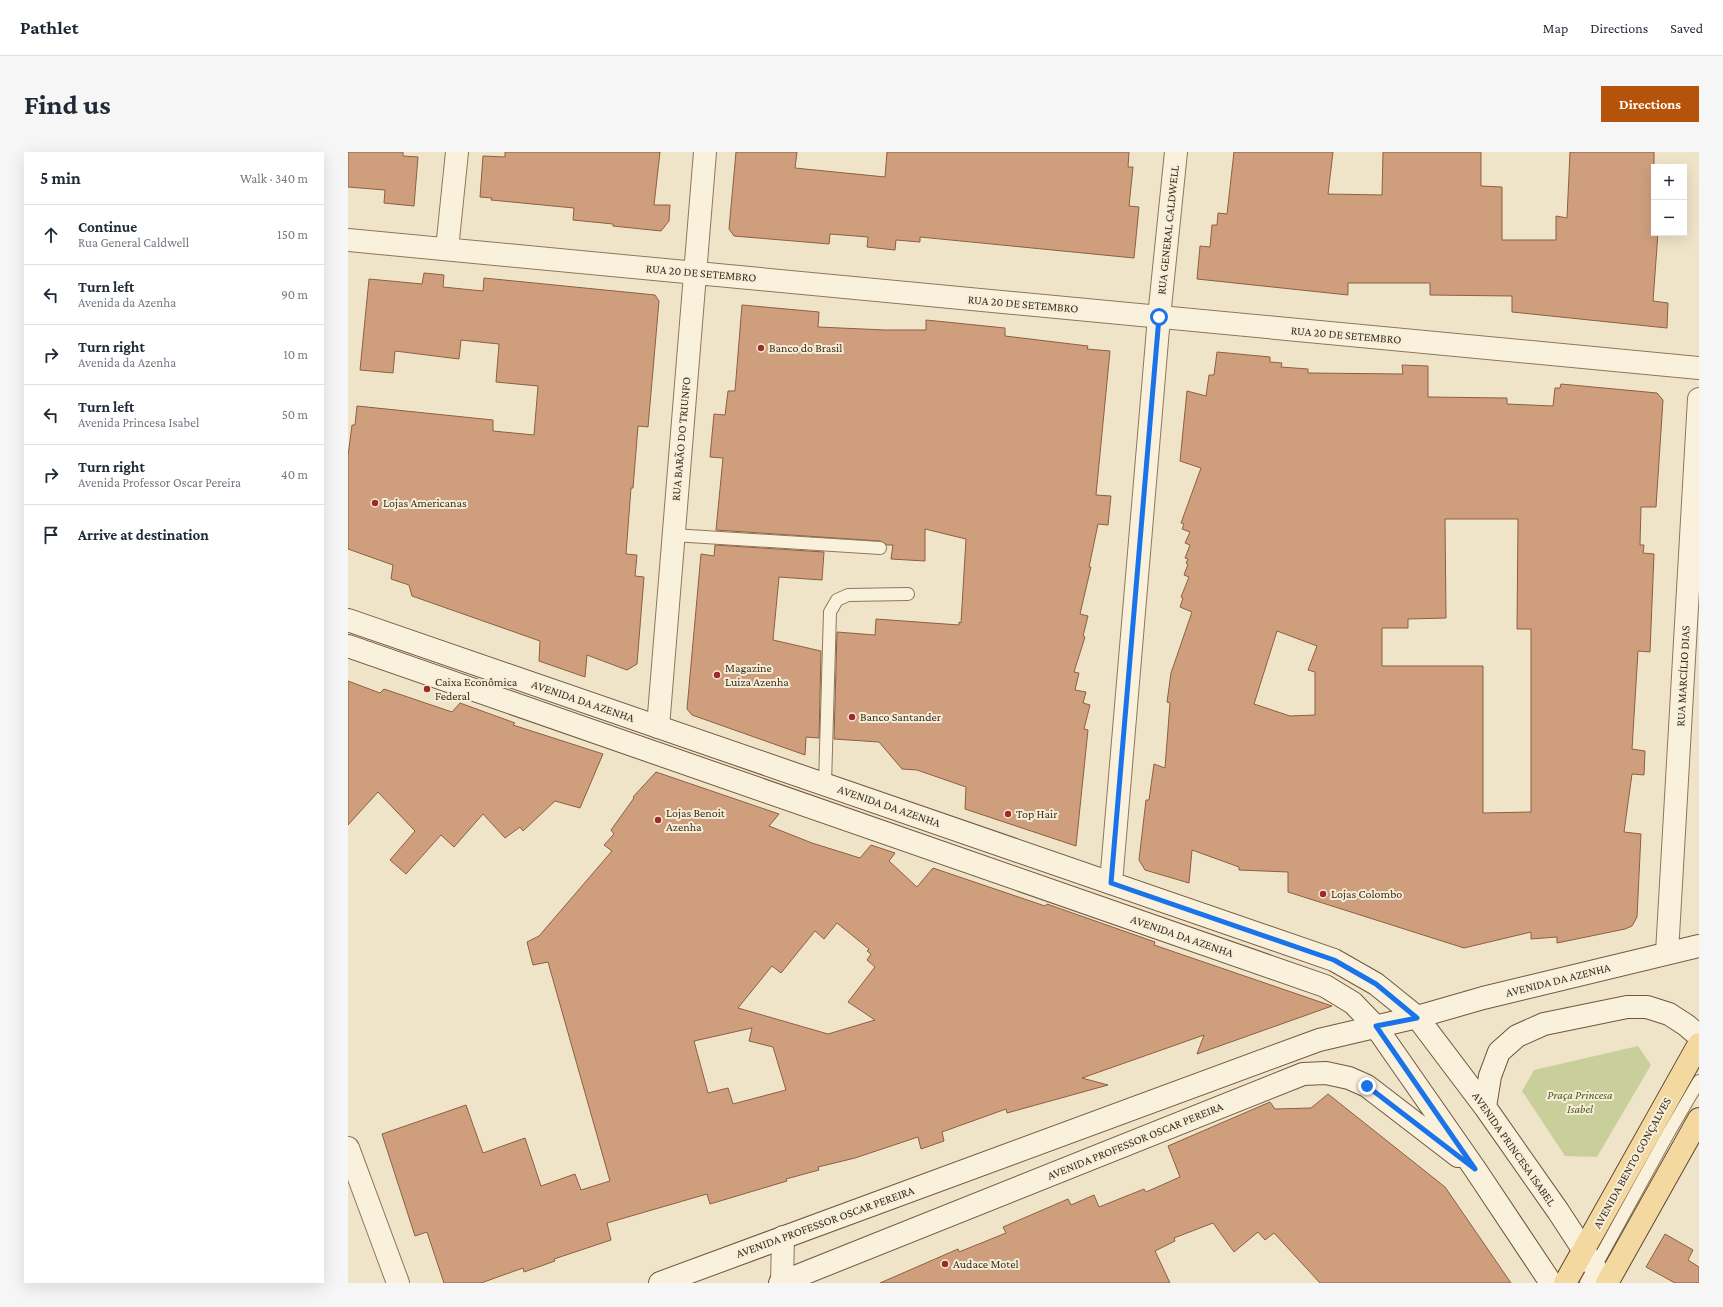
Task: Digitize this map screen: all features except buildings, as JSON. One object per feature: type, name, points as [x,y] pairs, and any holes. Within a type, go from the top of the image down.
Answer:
[{"type":"main road","points":[[447,249],[457,152]]},
{"type":"main road","name":"RUA BARÃO DO TRIUNFO","points":[[658,726],[705,152]]},
{"type":"main road","name":"RUA GENERAL CALDWELL","points":[[1111,883],[1159,317],[1176,152]]},
{"type":"main road","name":"RUA 20 DE SETEMBRO","points":[[348,240],[1699,368]]},
{"type":"main road","name":"RUA MARCÍLIO DIAS","points":[[1667,953],[1699,399]]},
{"type":"main road","name":"AVENIDA DA AZENHA","points":[[348,620],[1334,960],[1376,984],[1417,1018]]},
{"type":"main road","name":"AVENIDA DA AZENHA","points":[[348,646],[1325,986],[1353,1003],[1376,1026],[1417,1018],[1483,998],[1699,946]]},
{"type":"main road","points":[[1485,1107],[1490,1076],[1499,1052],[1517,1036],[1544,1024],[1627,1007],[1647,1007],[1669,1014],[1699,1036]]},
{"type":"main road","name":"AVENIDA PRINCESA ISABEL","points":[[1417,1018],[1485,1107],[1558,1211],[1595,1273]]},
{"type":"main road","points":[[1376,1026],[1475,1169],[1551,1283]]},
{"type":"main road","name":"AVENIDA PROFESSOR OSCAR PEREIRA","points":[[660,1283],[1319,1040],[1376,1026]]},
{"type":"main road","name":"AVENIDA BENTO GONÇALVES","points":[[1595,1273],[1699,1044]]},
{"type":"main road","name":"AVENIDA PROFESSOR OSCAR PEREIRA","points":[[782,1283],[1303,1074],[1326,1073],[1349,1078],[1367,1086],[1475,1169]]},
{"type":"main road","name":"AVENIDA BENTO GONÇALVES","points":[[1565,1283],[1595,1273],[1699,1119]]},
{"type":"main road","points":[[348,1148],[398,1283]]},
{"type":"main road","points":[[782,1283],[783,1237]]},
{"type":"lane","points":[[673,535],[880,548]]},
{"type":"lane","points":[[825,784],[830,612],[836,600],[848,595],[908,594]]},
{"type":"lane","points":[[1595,1273],[1669,1132],[1699,1081]]},
{"type":"green space","name":"Praça Princesa Isabel","points":[[1638,1046],[1651,1065],[1597,1157],[1565,1156],[1522,1091],[1534,1070]]},
{"type":"place","name":"Banco do Brasil","points":[[761,348]]},
{"type":"place","name":"Lojas Americanas","points":[[375,503]]},
{"type":"place","name":"Magazine Luiza Azenha","points":[[717,675]]},
{"type":"place","name":"Caixa Econômica Federal","points":[[427,689]]},
{"type":"place","name":"Banco Santander","points":[[852,717]]},
{"type":"place","name":"Top Hair","points":[[1008,814]]},
{"type":"place","name":"Lojas Benoit Azenha","points":[[658,820]]},
{"type":"place","name":"Lojas Colombo","points":[[1323,894]]},
{"type":"place","name":"Audace Motel","points":[[945,1264]]},
{"type":"route","points":[[1159,317],[1111,883],[1334,960],[1376,984],[1417,1018],[1376,1026],[1475,1169],[1367,1086]]}]
